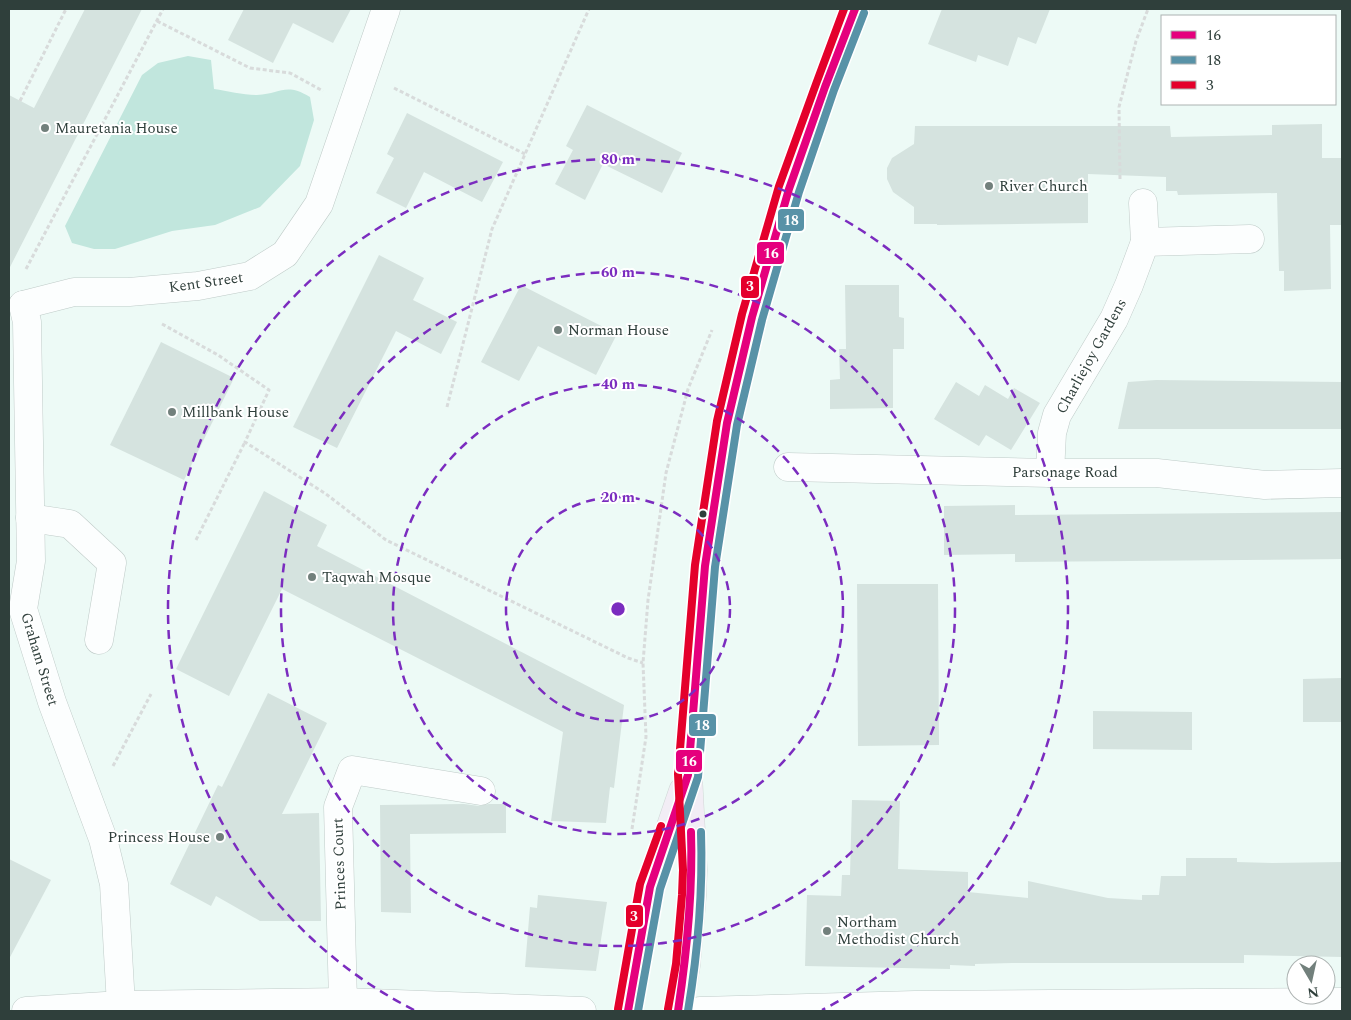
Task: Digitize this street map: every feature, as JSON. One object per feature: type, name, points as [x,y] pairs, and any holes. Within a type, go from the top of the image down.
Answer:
[{"type":"main road","points":[[678,1011],[686,965],[692,896],[693,870],[688,775],[705,566],[727,423],[752,317],[789,189],[825,86],[855,9]]},
{"type":"main road","points":[[628,1011],[650,887],[688,775]]},
{"type":"street","name":"Kent Street","points":[[15,298],[74,292],[129,292],[198,286],[250,276],[285,254],[319,204],[386,9]]},
{"type":"street","name":"Charliejoy Gardens","points":[[1050,473],[1052,433],[1057,414],[1114,319],[1130,285],[1145,242],[1143,203]]},
{"type":"street","points":[[1145,242],[1250,239]]},
{"type":"street","name":"Graham Street","points":[[15,298],[26,322],[31,561],[16,610],[103,838],[114,884],[121,1005]]},
{"type":"street","name":"Parsonage Road","points":[[788,467],[1050,473],[1157,473],[1265,485],[1342,483]]},
{"type":"street","points":[[30,518],[70,524],[112,563],[99,640]]},
{"type":"street","name":"Princes Court","points":[[343,1002],[338,807],[352,770],[481,791]]},
{"type":"street","points":[[33,1011],[121,1005],[272,1007],[343,1002],[582,1011]]},
{"type":"street","points":[[700,1011],[1263,1007],[1342,1002]]},
{"type":"path","points":[[20,101],[66,9]]},
{"type":"path","points":[[15,298],[163,9]]},
{"type":"path","points":[[447,407],[492,229],[589,9]]},
{"type":"path","points":[[1143,203],[1120,186],[1119,107],[1136,41],[1148,9]]},
{"type":"path","points":[[157,22],[250,68],[290,73],[352,107]]},
{"type":"path","points":[[364,73],[525,154]]},
{"type":"path","points":[[129,292],[138,310],[218,355],[269,390],[196,540]]},
{"type":"path","points":[[245,442],[326,494],[386,540],[628,658],[643,663]]},
{"type":"path","points":[[91,807],[151,694]]},
{"type":"green space","points":[[188,56],[211,60],[214,89],[257,95],[283,90],[295,90],[310,97],[314,120],[300,166],[260,207],[215,225],[172,231],[115,249],[94,249],[72,243],[65,226],[142,75],[158,63]]},
{"type":"building","name":"Mauretania House","points":[[85,9],[142,9],[9,269],[9,95],[34,108]]},
{"type":"building","points":[[244,9],[351,9],[333,43],[293,23],[273,63],[228,40]]},
{"type":"building","points":[[942,9],[1050,9],[1036,44],[1018,37],[1008,66],[978,55],[976,62],[928,44]]},
{"type":"building","points":[[587,105],[682,153],[662,193],[603,164],[585,200],[555,184],[573,150],[566,146]]},
{"type":"building","points":[[407,113],[503,162],[482,202],[424,172],[406,208],[376,193],[394,158],[387,154]]},
{"type":"building","points":[[1322,124],[1322,158],[1342,158],[1342,225],[1330,225],[1331,289],[1284,291],[1284,271],[1279,271],[1277,193],[1178,195],[1177,191],[1166,191],[1166,177],[1088,174],[1088,223],[937,225],[914,224],[914,207],[893,192],[887,179],[887,168],[892,158],[914,144],[915,126],[1170,126],[1171,137],[1272,135],[1272,125]]},
{"type":"building","points":[[379,255],[424,278],[413,300],[457,322],[441,354],[396,331],[337,448],[293,427]]},
{"type":"building","name":"Norman House","points":[[521,285],[617,334],[596,375],[538,346],[519,381],[481,362]]},
{"type":"building","points":[[845,285],[899,285],[899,317],[904,318],[904,349],[893,349],[893,408],[830,409],[830,380],[840,379],[839,349],[846,349]]},
{"type":"building","name":"Millbank House","points":[[161,342],[234,378],[184,480],[110,445]]},
{"type":"building","points":[[1156,380],[1342,382],[1342,429],[1118,429],[1128,382]]},
{"type":"building","points":[[956,382],[979,396],[985,385],[1008,399],[1014,388],[1040,403],[1011,450],[986,435],[979,446],[934,419]]},
{"type":"building","points":[[264,491],[327,525],[317,546],[624,705],[614,788],[610,787],[606,823],[551,821],[563,732],[282,589],[229,696],[176,669]]},
{"type":"building","points":[[1015,505],[1015,515],[1342,512],[1342,559],[1015,562],[1015,554],[944,555],[944,506]]},
{"type":"building","points":[[857,584],[938,584],[939,745],[858,746]]},
{"type":"building","points":[[1342,678],[1342,722],[1303,722],[1303,679]]},
{"type":"building","points":[[268,693],[327,723],[282,814],[319,813],[321,921],[260,921],[216,896],[211,906],[170,884],[218,785],[222,787]]},
{"type":"building","points":[[1093,711],[1192,712],[1192,750],[1093,749]]},
{"type":"building","points":[[852,800],[900,801],[898,869],[968,872],[968,892],[1028,898],[1028,881],[1108,898],[1142,900],[1142,895],[1159,895],[1161,876],[1186,876],[1186,858],[1237,858],[1237,862],[1272,863],[1342,862],[1342,957],[1336,957],[1336,955],[1244,955],[1244,963],[1012,963],[975,964],[975,966],[950,965],[950,969],[805,966],[807,895],[841,896],[842,875],[850,875]]},
{"type":"building","points":[[464,804],[479,806],[506,804],[506,833],[410,834],[411,913],[381,912],[380,805]]},
{"type":"building","points":[[9,859],[51,880],[9,959]]},
{"type":"building","points":[[538,895],[607,902],[596,971],[525,967],[530,907],[537,908]]},
{"type":"transit line","name":"3","points":[[668,1009],[676,964],[682,895],[683,870],[678,774],[695,565],[717,421],[742,314],[779,186],[844,9]]},
{"type":"transit line","name":"16","points":[[628,1011],[650,887],[688,775],[705,566],[727,423],[752,317],[789,189],[855,9]]},
{"type":"transit line","name":"18","points":[[638,1011],[660,889],[698,777],[715,567],[737,425],[762,320],[799,192],[834,90],[864,13]]},
{"type":"transit line","name":"3","points":[[618,1009],[640,884],[661,826]]},
{"type":"transit line","name":"16","points":[[678,1011],[689,922],[691,832]]},
{"type":"transit line","name":"18","points":[[688,1011],[699,922],[701,832]]},
{"type":"place","name":"Mauretania House","points":[[45,128]]},
{"type":"place","name":"River Church","points":[[989,186]]},
{"type":"place","name":"Norman House","points":[[558,330]]},
{"type":"place","name":"Millbank House","points":[[172,412]]},
{"type":"place","name":"Taqwah Mosque","points":[[312,577]]},
{"type":"place","name":"Princess House","points":[[220,837]]},
{"type":"place","name":"Northam Methodist Church","points":[[827,931]]}]
